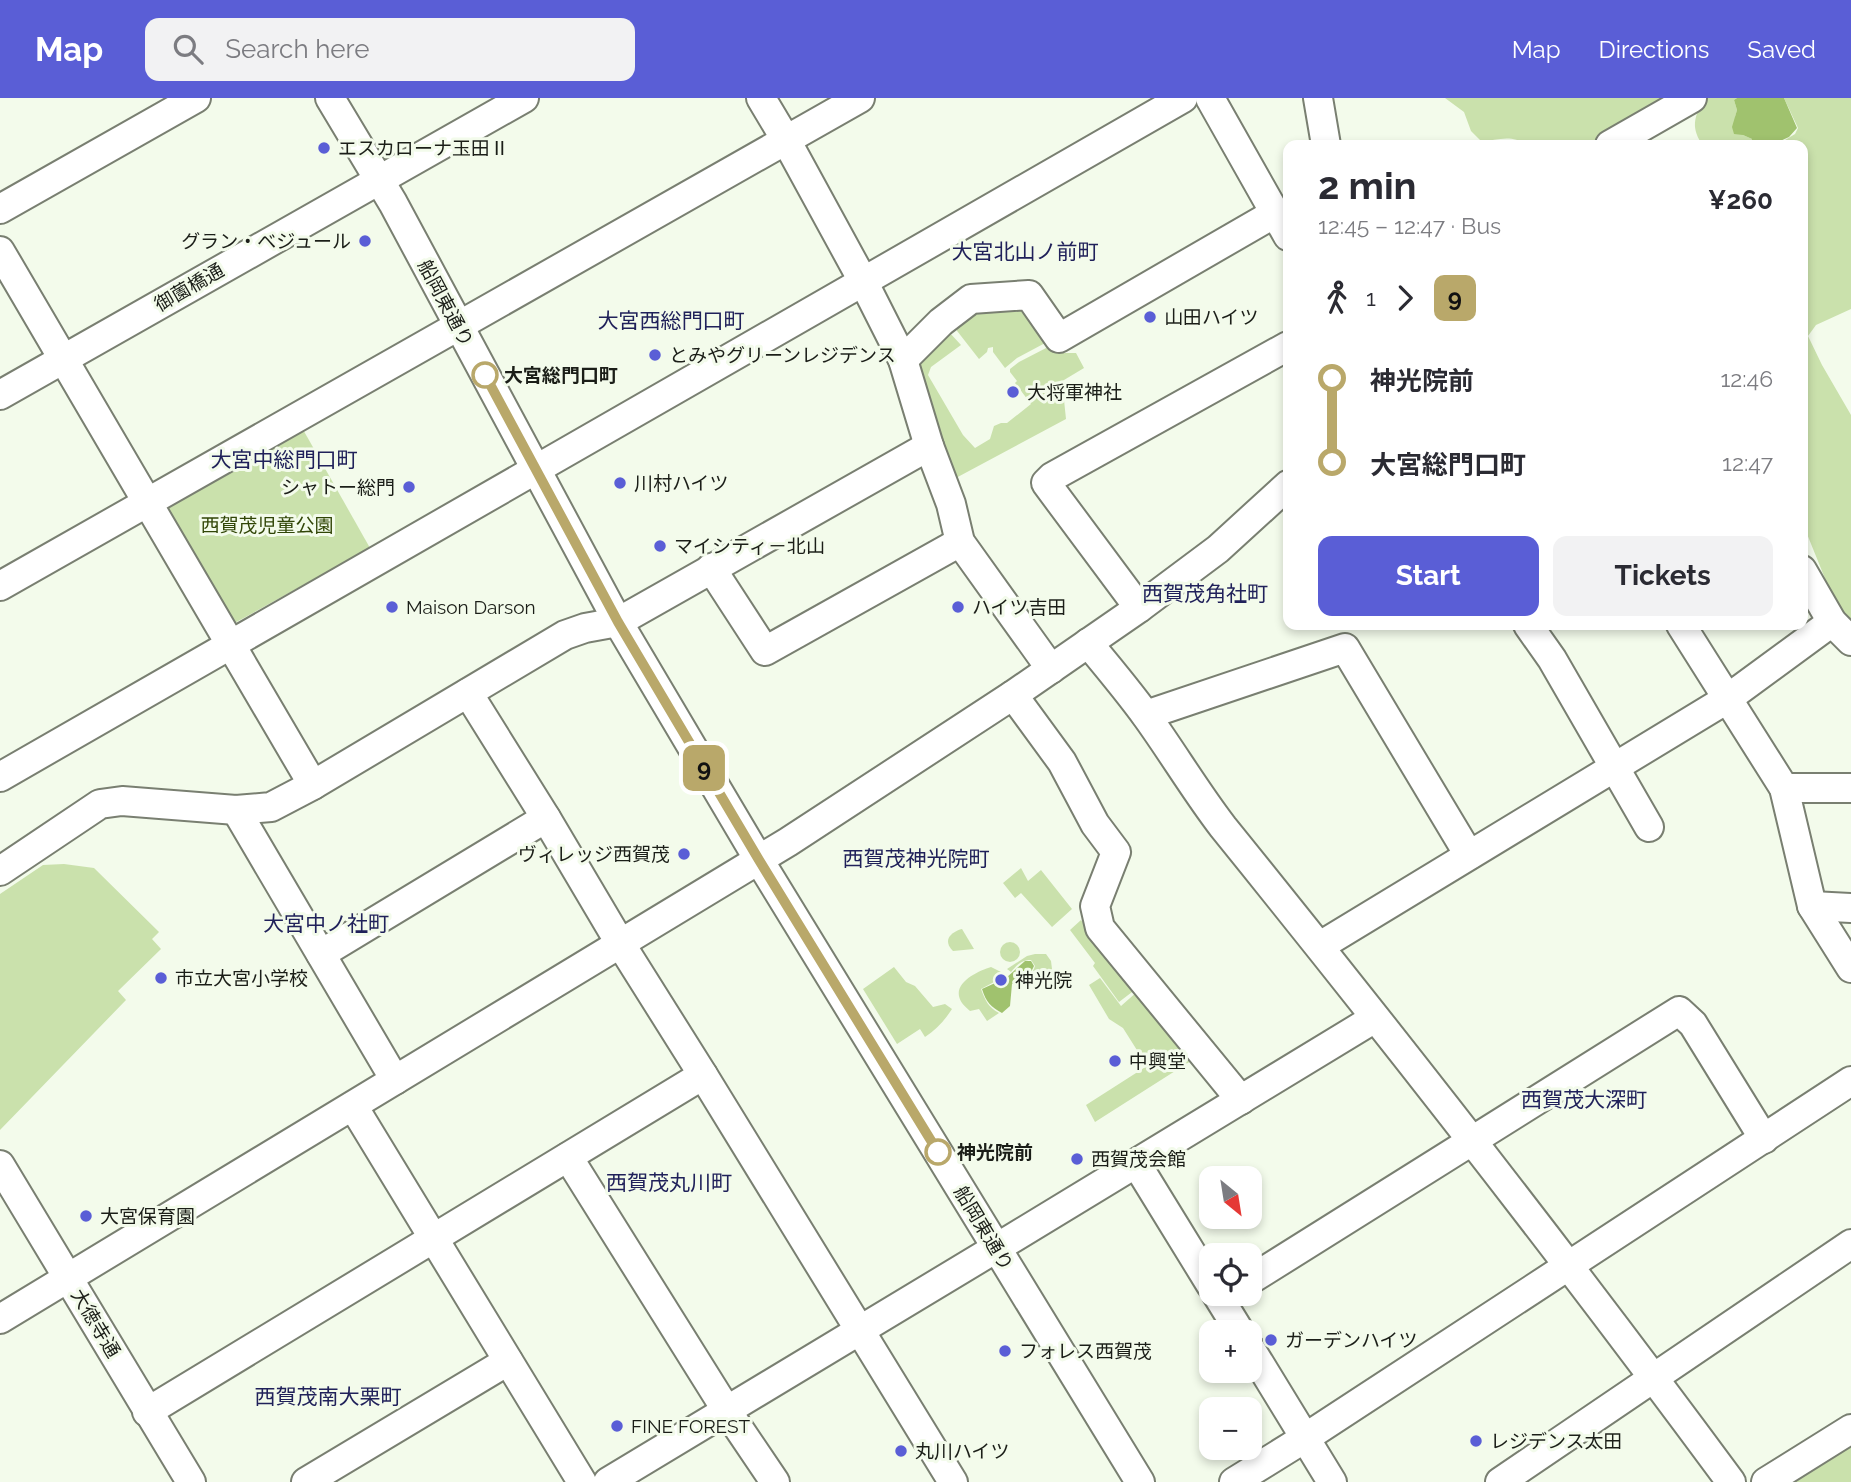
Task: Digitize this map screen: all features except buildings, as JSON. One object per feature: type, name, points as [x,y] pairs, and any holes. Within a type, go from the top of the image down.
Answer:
[{"type":"street","points":[[0,209],[196,98]]},
{"type":"street","name":"船岡東通り","points":[[330,98],[393,202],[618,622],[759,860],[1140,1482]]},
{"type":"street","name":"御薗橋通","points":[[0,395],[524,98]]},
{"type":"street","points":[[761,98],[863,281],[903,360],[929,446],[951,504],[960,542],[1051,669]]},
{"type":"street","points":[[0,586],[860,98]]},
{"type":"street","points":[[0,777],[1183,98]]},
{"type":"street","points":[[903,360],[941,322],[971,299],[1029,295],[1059,338],[1282,224],[1210,98]]},
{"type":"street","points":[[1318,98],[1325,140]]},
{"type":"street","points":[[1619,140],[1692,98]]},
{"type":"street","points":[[0,251],[313,785]]},
{"type":"street","points":[[1139,608],[1046,483],[1052,477],[1283,349]]},
{"type":"street","points":[[0,871],[100,804],[122,801],[236,810],[271,807],[313,785],[565,635],[618,622],[929,446]]},
{"type":"street","points":[[0,1319],[759,860],[1013,695],[1139,608],[1218,549],[1283,490]]},
{"type":"street","points":[[711,568],[765,651],[960,542]]},
{"type":"street","points":[[1320,946],[1841,632],[1808,580]]},
{"type":"street","points":[[1532,630],[1552,659],[1649,827]]},
{"type":"street","points":[[1684,630],[1784,788],[1812,906],[1851,968]]},
{"type":"street","points":[[1088,643],[1146,715],[1221,824],[1320,946],[1472,1142],[1731,1482]]},
{"type":"street","points":[[1146,715],[1345,648],[1469,855]]},
{"type":"street","points":[[468,693],[953,1482]]},
{"type":"street","points":[[1013,695],[1062,762],[1095,824],[1116,852],[1095,906],[1100,928],[1241,1100]]},
{"type":"street","points":[[1784,788],[1851,789]]},
{"type":"street","points":[[236,810],[395,1080]]},
{"type":"street","points":[[321,954],[546,818]]},
{"type":"street","points":[[1812,906],[1851,908]]},
{"type":"street","points":[[1262,1273],[1679,1011],[1693,1024],[1764,1139]]},
{"type":"street","points":[[608,1482],[1375,1018]]},
{"type":"street","points":[[148,1412],[703,1075]]},
{"type":"street","points":[[1234,1482],[1851,1081]]},
{"type":"street","points":[[353,1106],[582,1482]]},
{"type":"street","points":[[568,1157],[775,1482]]},
{"type":"street","points":[[1136,1164],[1199,1262]]},
{"type":"street","name":"大徳寺通","points":[[0,1165],[191,1482]]},
{"type":"street","points":[[1500,1482],[1851,1244]]},
{"type":"street","points":[[306,1482],[509,1361]]},
{"type":"street","points":[[1262,1368],[1332,1482]]},
{"type":"street","points":[[1766,1482],[1851,1429]]},
{"type":"green space","points":[[1445,98],[1688,98],[1621,140],[1480,140],[1471,131],[1464,112]]},
{"type":"green space","points":[[1703,98],[1737,98],[1734,100],[1737,110],[1735,117],[1743,135],[1752,139],[1700,140],[1695,120]]},
{"type":"green space","points":[[1784,98],[1851,98],[1851,309],[1816,325],[1808,336],[1808,140],[1785,140],[1795,134],[1798,128]]},
{"type":"green space","points":[[1017,305],[1047,342],[1017,358],[1005,368],[993,352],[993,347],[988,348],[979,359],[954,327],[973,310]]},
{"type":"green space","points":[[949,332],[961,345],[931,367],[928,375],[963,435],[975,448],[990,439],[994,426],[1007,423],[1031,404],[1010,372],[1019,362],[1050,346],[1056,353],[1076,353],[1084,368],[1059,383],[1066,419],[954,479],[918,363]]},
{"type":"green space","points":[[1808,336],[1851,415],[1851,627],[1837,608],[1808,536]]},
{"type":"green space","name":"西賀茂児童公園","points":[[301,426],[370,548],[231,625],[165,514],[169,502]]},
{"type":"green space","points":[[64,864],[94,868],[159,932],[152,939],[161,949],[118,991],[126,1000],[0,1130],[0,894],[43,865]]},
{"type":"green space","points":[[1021,868],[1028,881],[1041,870],[1072,909],[1052,927],[1021,893],[1015,898],[1003,883]]},
{"type":"green space","points":[[1081,920],[1136,989],[1119,1002],[1093,966],[1095,963],[1070,930]]},
{"type":"green space","points":[[962,929],[974,949],[953,951],[948,943],[949,937]]},
{"type":"green space","points":[[1010,942],[1017,945],[1020,952],[1017,959],[1010,962],[1003,959],[1000,952],[1003,945]]},
{"type":"green space","points":[[1046,954],[1051,961],[1052,969],[1048,973],[1024,982],[1020,980],[1032,974],[1035,966],[1031,960],[1017,965],[1011,972],[1007,969],[1027,956]]},
{"type":"green space","points":[[894,967],[933,1007],[945,1004],[952,1009],[925,1037],[920,1029],[897,1044],[863,989]]},
{"type":"green space","points":[[991,967],[1007,975],[981,989],[987,1003],[999,1013],[987,1021],[979,1009],[970,1011],[964,1005],[959,990],[967,979]]},
{"type":"green space","points":[[1100,978],[1121,1006],[1138,991],[1194,1059],[1095,1122],[1086,1105],[1147,1066],[1123,1028],[1109,1019],[1089,985]]},
{"type":"green space","points":[[1851,1444],[1851,1482],[1789,1482]]},
{"type":"shaded area","points":[[1784,98],[1797,128],[1782,140],[1752,140],[1734,134],[1732,127],[1737,110],[1734,100]]},
{"type":"shaded area","points":[[1025,961],[1031,961],[1034,966],[1031,972],[1012,984],[1010,1006],[1002,1013],[989,1004],[982,989],[1006,978]]},
{"type":"bus line","name":"9","points":[[485,375],[618,622],[759,860],[938,1152]]},
{"type":"place","name":"エスカローナ玉田Ⅱ","points":[[324,148]]},
{"type":"place","name":"グラン・べジュール","points":[[365,241]]},
{"type":"place","name":"山田ハイツ","points":[[1150,317]]},
{"type":"place","name":"とみやグリーンレジデンス","points":[[655,355]]},
{"type":"place","name":"大宮総門口町","points":[[485,375]]},
{"type":"place","name":"大将軍神社","points":[[1013,392]]},
{"type":"place","name":"川村ハイツ","points":[[620,483]]},
{"type":"place","name":"シャトー総門","points":[[409,487]]},
{"type":"place","name":"マイシティ－北山","points":[[660,546]]},
{"type":"place","name":"Maison Darson","points":[[392,607]]},
{"type":"place","name":"ハイツ吉田","points":[[958,607]]},
{"type":"place","name":"ヴィレッジ西賀茂","points":[[684,854]]},
{"type":"place","name":"市立大宮小学校","points":[[161,978]]},
{"type":"place","name":"神光院","points":[[1001,980]]},
{"type":"place","name":"中興堂","points":[[1115,1061]]},
{"type":"place","name":"神光院前","points":[[938,1152]]},
{"type":"place","name":"西賀茂会館","points":[[1077,1159]]},
{"type":"place","name":"大宮保育園","points":[[86,1216]]},
{"type":"place","name":"ガーデンハイツ","points":[[1271,1340]]},
{"type":"place","name":"フォレス西賀茂","points":[[1005,1351]]},
{"type":"place","name":"FINE FOREST","points":[[617,1426]]},
{"type":"place","name":"レジデンス太田","points":[[1476,1441]]},
{"type":"place","name":"丸川ハイツ","points":[[901,1451]]},
{"type":"district","name":"大宮北山ノ前町","points":[[1025,252]]},
{"type":"district","name":"大宮西総門口町","points":[[671,321]]},
{"type":"district","name":"大宮中総門口町","points":[[284,460]]},
{"type":"district","name":"西賀茂角社町","points":[[1205,594]]},
{"type":"district","name":"西賀茂神光院町","points":[[916,859]]},
{"type":"district","name":"大宮中ノ社町","points":[[326,924]]},
{"type":"district","name":"西賀茂大深町","points":[[1584,1100]]},
{"type":"district","name":"西賀茂丸川町","points":[[669,1183]]},
{"type":"district","name":"西賀茂南大栗町","points":[[328,1397]]}]
